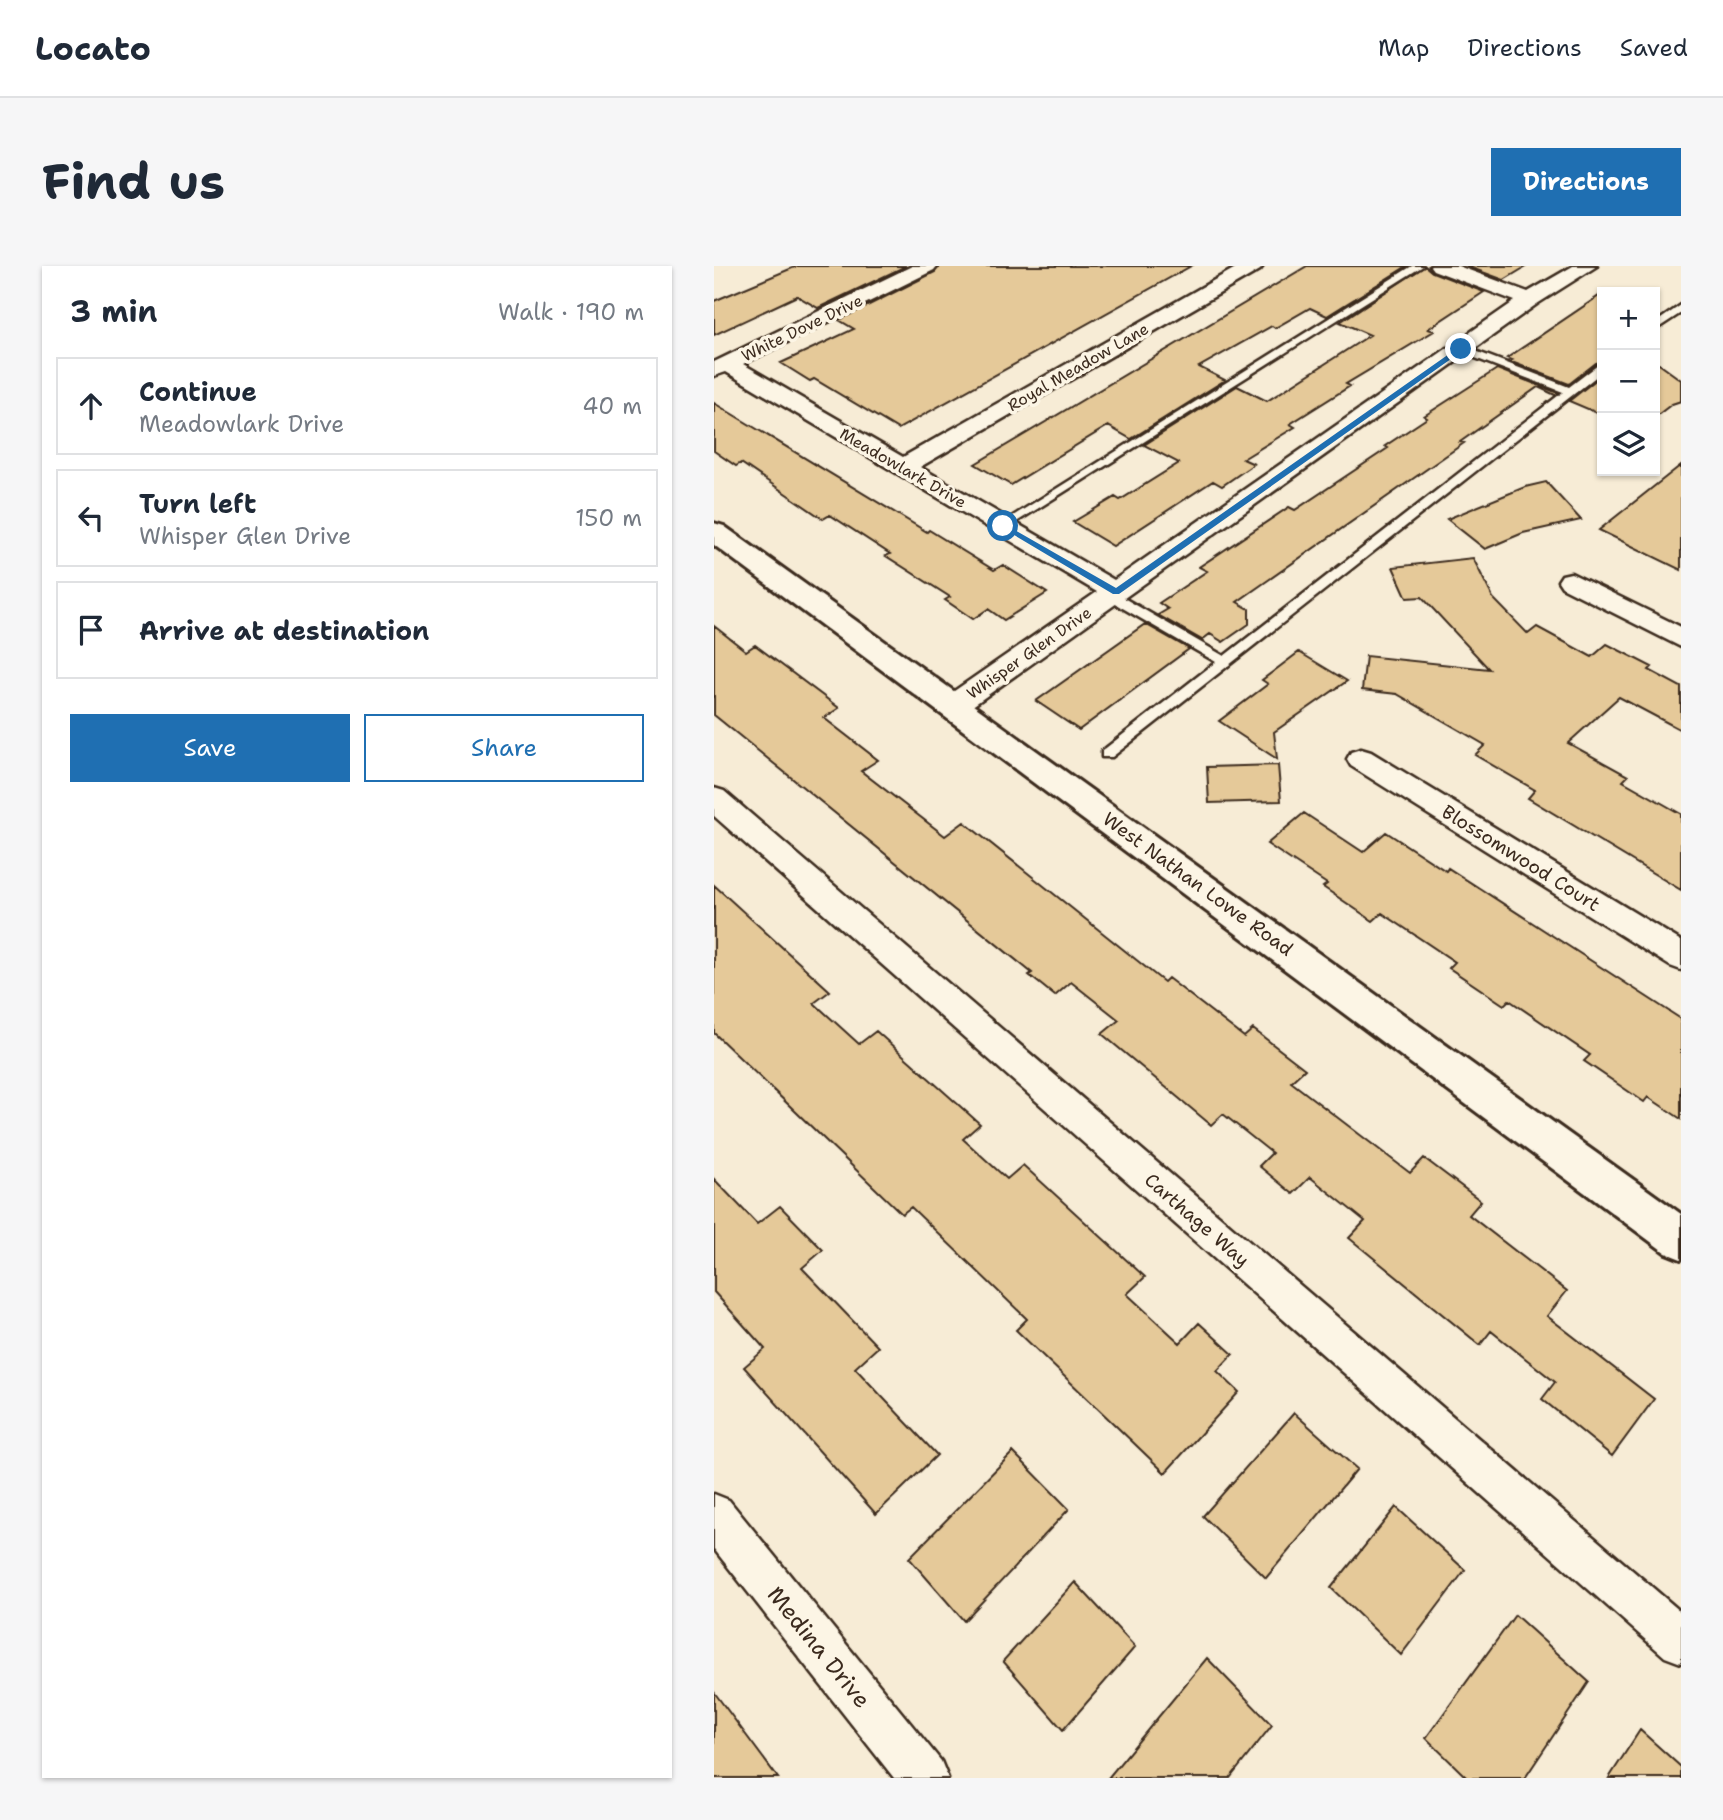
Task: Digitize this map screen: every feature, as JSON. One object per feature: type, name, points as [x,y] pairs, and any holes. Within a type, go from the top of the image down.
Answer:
[{"type":"street","name":"White Dove Drive","points":[[720,367],[927,266]]},
{"type":"street","name":"Royal Meadow Lane","points":[[903,467],[1253,266]]},
{"type":"street","points":[[1440,266],[1530,300]]},
{"type":"street","name":"Whisper Glen Drive","points":[[954,705],[1530,300],[1587,266]]},
{"type":"street","name":"Meadowlark Drive","points":[[720,367],[903,467],[1114,594]]},
{"type":"street","name":"West Nathan Lowe Road","points":[[714,532],[1681,1239]]},
{"type":"street","points":[[1571,581],[1681,638]]},
{"type":"street","name":"Blossomwood Court","points":[[1361,759],[1681,957]]},
{"type":"street","name":"Carthage Way","points":[[714,799],[1681,1642]]},
{"type":"street","name":"Medina Drive","points":[[714,1516],[924,1778]]},
{"type":"lane","points":[[1003,526],[1418,266]]},
{"type":"lane","points":[[1660,323],[1681,308]]},
{"type":"lane","points":[[1461,349],[1570,391]]},
{"type":"lane","points":[[1107,754],[1597,371]]},
{"type":"lane","points":[[1114,594],[1225,662]]},
{"type":"building","points":[[797,266],[906,266],[818,308],[797,296],[714,335],[714,301]]},
{"type":"building","points":[[940,266],[1191,266],[898,429],[814,379],[810,381],[781,363],[854,329],[839,320],[935,272]]},
{"type":"building","points":[[1307,266],[1407,266],[1327,316],[1310,308],[1199,367],[1225,380],[1131,439],[1108,426],[1011,485],[975,464]]},
{"type":"building","points":[[1425,266],[1432,272],[1484,292],[1428,329],[1434,331],[1346,384],[1350,386],[1290,424],[1295,427],[1243,459],[1254,464],[1222,486],[1213,481],[1113,546],[1073,522],[1115,497],[1120,500],[1179,463],[1144,445],[1237,386],[1267,401],[1370,335],[1340,322]]},
{"type":"building","points":[[1466,266],[1527,266],[1504,280]]},
{"type":"building","points":[[1597,297],[1597,363],[1569,384],[1507,358]]},
{"type":"building","points":[[1660,365],[1681,380],[1681,401],[1660,413]]},
{"type":"building","points":[[1497,369],[1558,393],[1555,395],[1538,387],[1460,442],[1464,443],[1237,602],[1249,609],[1249,624],[1223,642],[1210,634],[1202,640],[1158,615],[1168,609],[1159,603],[1207,571],[1199,567],[1289,507],[1295,510],[1388,448],[1385,446],[1427,418],[1424,416]]},
{"type":"building","points":[[1597,379],[1597,413],[1569,401]]},
{"type":"building","points":[[714,403],[927,532],[929,530],[994,570],[1003,565],[1047,593],[1004,620],[988,609],[973,619],[945,600],[950,597],[886,556],[890,554],[830,515],[823,519],[741,463],[736,466],[714,451]]},
{"type":"building","points":[[1681,465],[1681,570],[1599,530]]},
{"type":"building","points":[[1546,482],[1581,520],[1523,533],[1485,549],[1447,519],[1525,487]]},
{"type":"building","points":[[1473,558],[1493,598],[1528,634],[1537,627],[1592,657],[1607,644],[1652,667],[1649,670],[1681,687],[1681,730],[1619,697],[1568,743],[1628,776],[1623,781],[1681,814],[1681,890],[1528,798],[1535,790],[1475,755],[1485,745],[1397,694],[1362,690],[1366,656],[1489,669],[1422,597],[1407,598],[1393,567]]},
{"type":"building","points":[[1145,624],[1189,649],[1079,730],[1036,701]]},
{"type":"building","points":[[714,626],[746,651],[755,645],[839,708],[824,718],[878,760],[861,771],[945,836],[964,822],[1164,982],[1168,978],[1244,1037],[1253,1029],[1305,1069],[1291,1082],[1410,1173],[1424,1158],[1481,1201],[1469,1215],[1567,1291],[1547,1316],[1654,1399],[1612,1456],[1542,1399],[1555,1382],[1491,1331],[1480,1345],[1349,1238],[1365,1221],[1310,1177],[1293,1194],[1259,1166],[1272,1153],[1223,1114],[1211,1125],[1102,1034],[1119,1020],[1071,982],[1055,996],[1029,975],[1032,973],[714,715]]},
{"type":"building","points":[[1299,652],[1347,681],[1274,732],[1277,759],[1219,721],[1268,684],[1262,680]]},
{"type":"building","points":[[1278,765],[1281,801],[1209,803],[1207,767]]},
{"type":"building","points":[[1304,813],[1363,852],[1386,832],[1446,871],[1448,868],[1681,1019],[1681,1119],[1648,1097],[1644,1102],[1584,1061],[1590,1055],[1509,1000],[1504,1005],[1449,968],[1455,962],[1382,913],[1373,921],[1323,887],[1327,884],[1267,844]]},
{"type":"building","points":[[714,885],[830,991],[814,1003],[859,1044],[876,1031],[980,1124],[963,1139],[1007,1179],[1023,1165],[1145,1277],[1127,1294],[1180,1343],[1199,1323],[1233,1354],[1217,1371],[1239,1392],[1165,1473],[1016,1330],[1027,1319],[911,1207],[902,1214],[714,1033]]},
{"type":"building","points":[[714,1179],[757,1224],[780,1206],[823,1250],[802,1268],[878,1347],[855,1368],[937,1455],[876,1514],[744,1367],[765,1349],[714,1292]]},
{"type":"building","points":[[1294,1413],[1357,1469],[1266,1578],[1203,1516]]},
{"type":"building","points":[[1013,1452],[1069,1509],[964,1621],[909,1558]]},
{"type":"building","points":[[1396,1507],[1465,1570],[1401,1655],[1331,1588]]},
{"type":"building","points":[[1075,1582],[1135,1647],[1063,1730],[1003,1661]]},
{"type":"building","points":[[1515,1615],[1589,1682],[1525,1778],[1467,1778],[1426,1738]]},
{"type":"building","points":[[1207,1658],[1272,1725],[1230,1778],[1108,1778]]},
{"type":"building","points":[[714,1692],[778,1778],[714,1778]]},
{"type":"building","points":[[1640,1730],[1681,1767],[1681,1778],[1609,1778]]},
{"type":"route","points":[[1003,526],[1116,592],[1461,349]]}]
